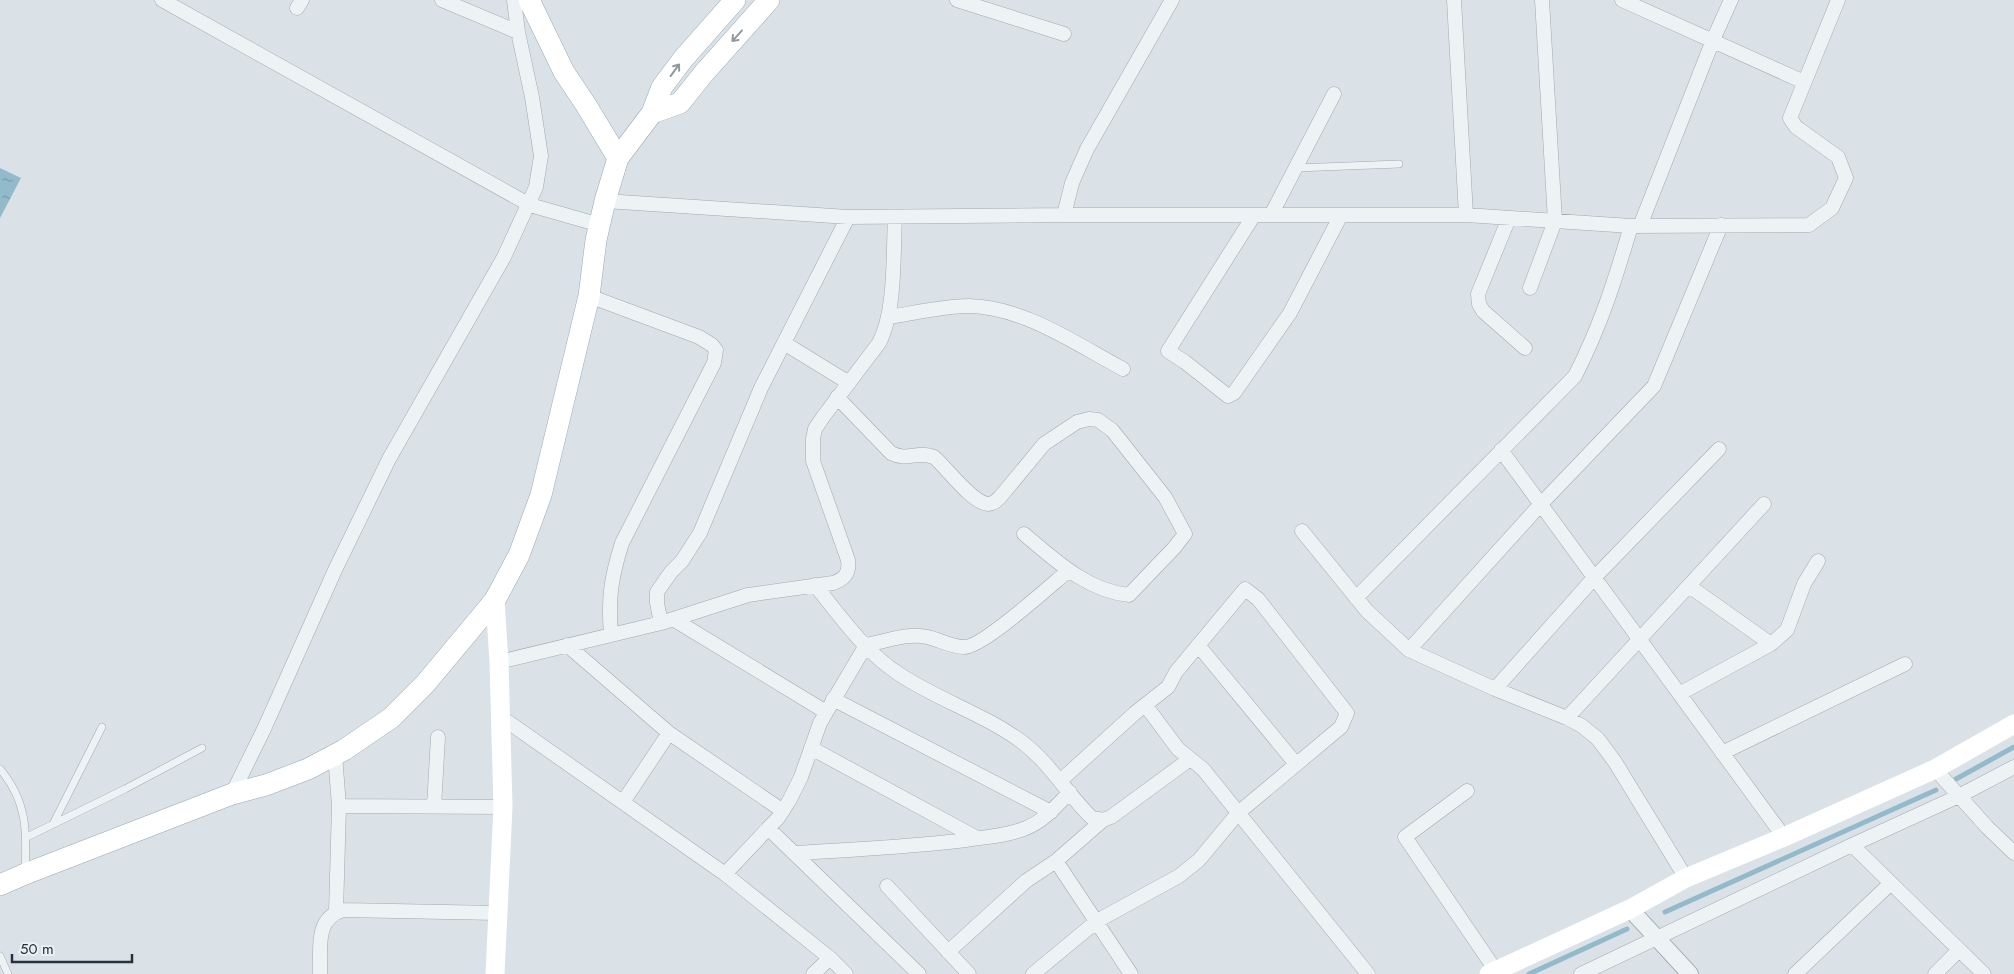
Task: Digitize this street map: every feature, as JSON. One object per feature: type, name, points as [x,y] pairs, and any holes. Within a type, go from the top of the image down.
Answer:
[{"type":"main road","points":[[529,0],[564,72],[618,158]]},
{"type":"main road","points":[[0,885],[232,794],[308,769],[335,755],[391,718],[425,684],[495,600],[519,555],[541,495],[589,296],[605,201],[618,158],[652,113],[662,87],[683,59],[735,0]]},
{"type":"main road","points":[[652,113],[680,103],[769,0]]},
{"type":"main road","points":[[495,600],[499,662],[503,807],[495,974]]},
{"type":"main road","points":[[1492,972],[1630,909],[1686,878],[1784,837],[1935,769],[2014,724]]},
{"type":"street","points":[[162,0],[530,205],[600,224]]},
{"type":"street","points":[[442,0],[518,32]]},
{"type":"street","points":[[232,794],[294,663],[334,570],[389,459],[504,257],[530,205],[536,187],[541,156],[532,96],[518,32],[514,0]]},
{"type":"street","points":[[957,0],[1064,34]]},
{"type":"street","points":[[1064,215],[1072,184],[1087,149],[1172,0]]},
{"type":"street","points":[[1454,0],[1466,216]]},
{"type":"street","points":[[1530,288],[1555,221],[1542,0]]},
{"type":"street","points":[[1622,0],[1645,5],[1713,40],[1804,82]]},
{"type":"street","points":[[1356,598],[1575,376],[1594,339],[1635,226],[1731,0]]},
{"type":"street","points":[[605,201],[848,218],[1064,215],[1341,215],[1466,216],[1635,226],[1809,225],[1832,208],[1846,178],[1838,157],[1796,128],[1790,118],[1838,0]]},
{"type":"street","points":[[1271,215],[1334,94]]},
{"type":"street","points":[[1254,215],[1168,351],[1228,396],[1234,393],[1290,313],[1341,215]]},
{"type":"street","points":[[499,662],[667,621],[748,595],[833,583],[847,575],[849,569],[848,560],[813,461],[812,448],[815,430],[879,343],[885,332],[889,317],[895,217]]},
{"type":"street","points":[[826,712],[667,621],[657,603],[657,592],[671,572],[682,561],[700,533],[762,388],[848,218]]},
{"type":"street","points":[[1509,218],[1478,294],[1479,304],[1483,311],[1525,348]]},
{"type":"street","points":[[1409,650],[1540,505],[1654,386],[1721,225]]},
{"type":"street","points":[[589,296],[699,337],[712,345],[716,350],[714,363],[622,543],[615,566],[610,596],[611,634]]},
{"type":"street","points":[[889,317],[968,306],[1005,311],[1039,323],[1123,369]]},
{"type":"street","points":[[784,343],[849,382]]},
{"type":"street","points":[[838,397],[891,453],[899,457],[908,458],[918,454],[927,454],[934,457],[973,497],[989,504],[1001,496],[1044,444],[1062,430],[1077,422],[1089,419],[1098,420],[1112,430],[1165,497],[1185,534],[1129,595],[1118,594],[1099,588],[1068,570],[1024,534]]},
{"type":"street","points":[[1495,689],[1594,578],[1719,449]]},
{"type":"street","points":[[1501,450],[1784,837]]},
{"type":"street","points":[[1567,718],[1764,504]]},
{"type":"street","points":[[1302,531],[1367,611],[1409,650],[1495,689],[1567,718],[1582,726],[1598,739],[1615,762],[1686,878]]},
{"type":"street","points":[[1679,694],[1771,644],[1787,630],[1804,584],[1818,561]]},
{"type":"street","points":[[725,874],[783,811],[801,777],[826,712],[866,645],[909,636],[925,636],[964,648],[973,645],[989,636],[1068,570]]},
{"type":"street","points":[[815,585],[866,645],[886,664],[913,682],[988,719],[1011,734],[1044,762],[1092,818],[1103,820]]},
{"type":"street","points":[[1688,586],[1771,644]]},
{"type":"street","points":[[794,853],[899,847],[1001,835],[1026,828],[1038,822],[1051,812],[1065,786],[1135,713],[1168,687],[1176,672],[1245,589],[1258,599],[1347,713],[1342,727],[1238,813],[1199,860],[1179,876],[1097,921],[1033,974]]},
{"type":"street","points":[[1198,644],[1296,764]]},
{"type":"street","points":[[567,645],[669,733],[783,811]]},
{"type":"street","points":[[1722,753],[1905,664]]},
{"type":"street","points":[[834,699],[1051,812]]},
{"type":"street","points":[[1146,706],[1178,749],[1203,769],[1368,974]]},
{"type":"street","points":[[501,717],[725,874],[830,958],[846,974]]},
{"type":"street","points":[[623,802],[669,733]]},
{"type":"street","points":[[434,806],[438,737]]},
{"type":"street","points":[[811,748],[977,838]]},
{"type":"street","points":[[335,755],[338,806],[336,912]]},
{"type":"street","points":[[948,952],[1026,881],[1056,861],[1103,820],[1111,817],[1190,759]]},
{"type":"street","points":[[1581,974],[1656,937],[1959,796],[2014,766]]},
{"type":"street","points":[[1935,769],[1987,827],[2014,853]]},
{"type":"street","points":[[1467,791],[1405,837],[1492,972]]},
{"type":"street","points":[[338,806],[503,807]]},
{"type":"street","points":[[768,828],[919,974]]},
{"type":"street","points":[[1852,845],[1984,974]]},
{"type":"street","points":[[1056,861],[1130,974]]},
{"type":"street","points":[[1795,974],[1891,883]]},
{"type":"street","points":[[887,886],[969,974]]},
{"type":"street","points":[[1630,909],[1690,974]]},
{"type":"street","points":[[320,974],[322,929],[324,922],[336,912],[343,910],[497,913]]},
{"type":"street","points":[[1935,974],[1959,950]]},
{"type":"street","points":[[813,974],[830,958]]},
{"type":"lane","points":[[1295,168],[1399,164]]},
{"type":"lane","points":[[53,824],[102,727]]},
{"type":"lane","points":[[27,837],[202,748]]},
{"type":"lane","points":[[0,769],[12,783],[22,806],[27,837],[25,874]]},
{"type":"lane","points":[[0,956],[8,974]]},
{"type":"water","points":[[0,168],[21,178],[0,218]]},
{"type":"waterway","points":[[1956,779],[2014,747]]},
{"type":"waterway","points":[[1665,912],[1936,790]]},
{"type":"waterway","points":[[1529,974],[1627,929]]}]
